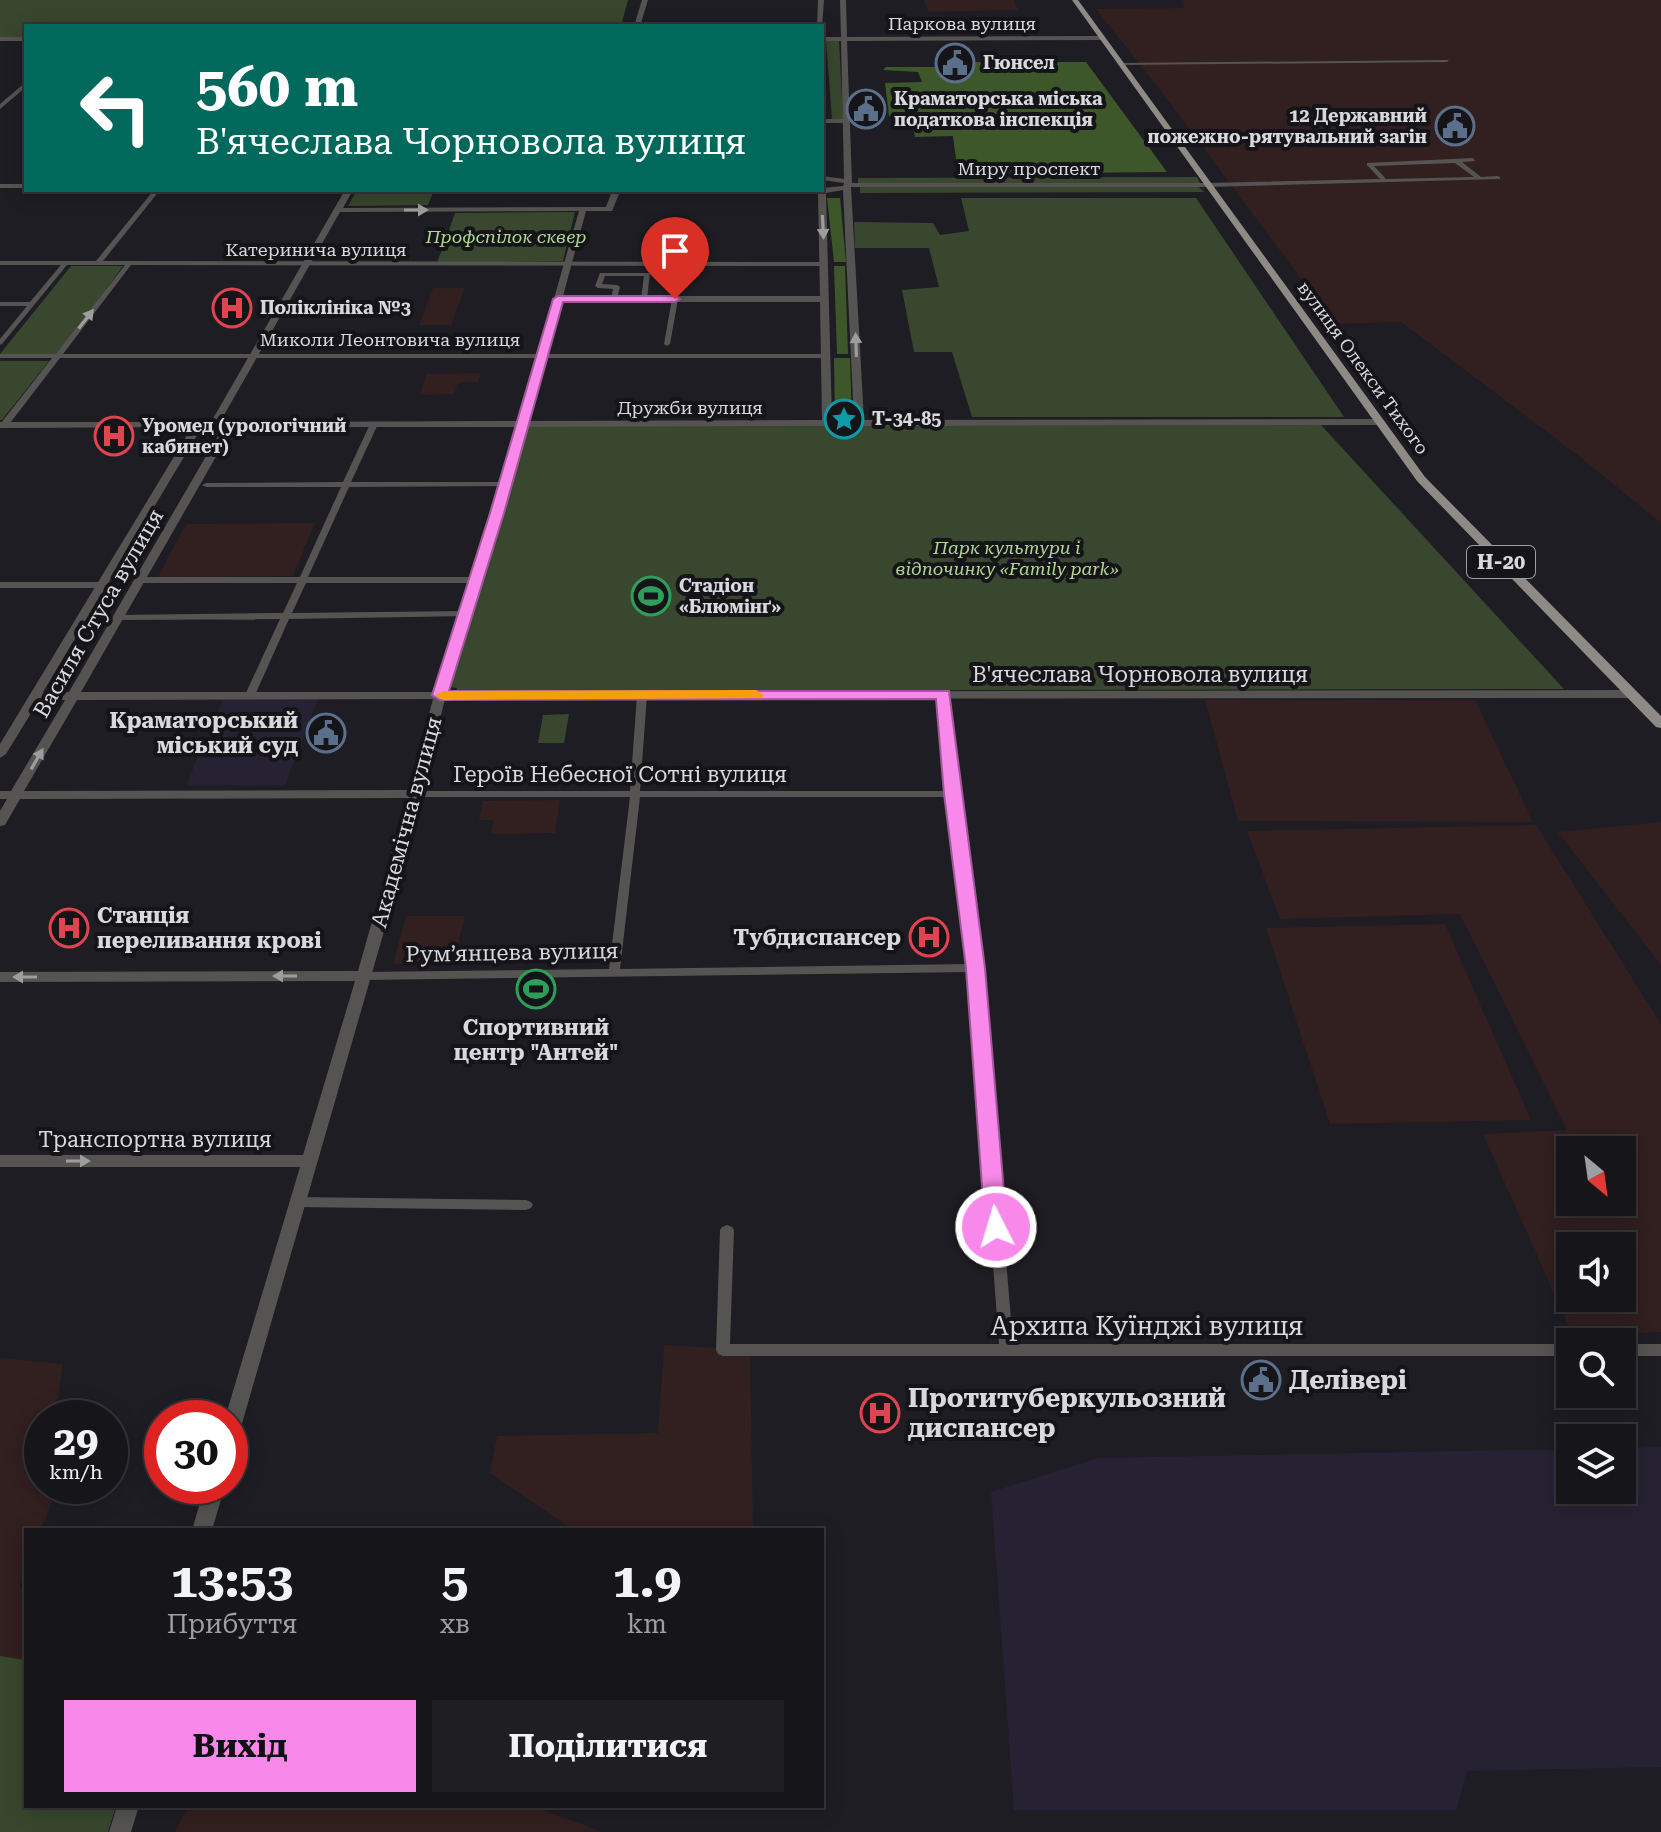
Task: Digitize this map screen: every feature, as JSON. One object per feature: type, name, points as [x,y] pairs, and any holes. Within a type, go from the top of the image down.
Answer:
[{"type":"main road","name":"вулиця Олекси Тихого","points":[[1075,0],[1445,506],[1661,724]]},
{"type":"street","points":[[638,24],[645,0]]},
{"type":"street","points":[[820,24],[821,0]]},
{"type":"street","points":[[843,0],[846,185],[859,423]]},
{"type":"street","name":"Паркова вулиця","points":[[824,39],[1102,38]]},
{"type":"street","points":[[0,39],[24,39]]},
{"type":"street","points":[[1121,64],[1447,61]]},
{"type":"street","points":[[0,107],[24,86]]},
{"type":"street","points":[[824,121],[846,121]]},
{"type":"street","points":[[1385,181],[1369,164],[1473,160]]},
{"type":"street","points":[[1456,161],[1482,179]]},
{"type":"street","points":[[1208,185],[1498,178]]},
{"type":"street","name":"Миру проспект","points":[[824,185],[846,185]]},
{"type":"street","name":"Миру проспект","points":[[824,185],[1208,185]]},
{"type":"street","points":[[0,186],[24,186]]},
{"type":"street","points":[[97,264],[155,192]]},
{"type":"street","points":[[214,424],[348,192]]},
{"type":"street","name":"Миру проспект","points":[[338,210],[609,209],[615,193],[619,192]]},
{"type":"street","points":[[822,192],[827,423]]},
{"type":"street","name":"Академічна вулиця","points":[[240,1400],[416,794],[440,695],[506,484],[583,210]]},
{"type":"street","name":"Катеринича вулиця","points":[[0,263],[825,264]]},
{"type":"street","points":[[0,343],[65,264]]},
{"type":"street","points":[[2,425],[129,264]]},
{"type":"street","points":[[614,299],[617,287],[598,286],[602,274],[648,274],[644,299]]},
{"type":"street","points":[[558,299],[826,299]]},
{"type":"street","points":[[667,344],[675,299]]},
{"type":"street","points":[[0,304],[32,304]]},
{"type":"street","name":"Миколи Леонтовича вулиця","points":[[0,356],[827,356]]},
{"type":"street","name":"Дружби вулиця","points":[[2,425],[1381,422]]},
{"type":"street","name":"Василя Стуса вулиця","points":[[0,754],[199,424]]},
{"type":"street","name":"Василя Стуса вулиця","points":[[0,822],[230,424]]},
{"type":"street","points":[[250,695],[374,424]]},
{"type":"street","points":[[206,485],[506,484]]},
{"type":"street","points":[[140,580],[477,580]]},
{"type":"street","points":[[0,585],[102,585]]},
{"type":"street","points":[[119,618],[467,614]]},
{"type":"street","name":"В'ячеслава Чорновола вулиця","points":[[36,696],[1631,694]]},
{"type":"street","points":[[614,973],[635,794],[642,695]]},
{"type":"street","points":[[943,695],[952,794],[976,968],[1006,1349]]},
{"type":"street","name":"Героїв Небесної Сотні вулиця","points":[[0,795],[952,794]]},
{"type":"street","name":"Рум’янцева вулиця","points":[[0,977],[976,968]]},
{"type":"street","name":"Транспортна вулиця","points":[[0,1161],[309,1161]]},
{"type":"street","points":[[297,1202],[526,1205]]},
{"type":"street","name":"Архипа Куїнджі вулиця","points":[[727,1230],[723,1350],[1556,1350]]},
{"type":"street","points":[[1636,1350],[1661,1350]]},
{"type":"street","points":[[203,1528],[210,1504]]},
{"type":"street","points":[[120,1832],[127,1808]]},
{"type":"shaded area","points":[[924,0],[1014,0],[1018,10],[929,12]]},
{"type":"shaded area","points":[[1183,0],[1661,0],[1661,523],[1580,457],[1401,322],[1335,324],[1096,9],[1184,8]]},
{"type":"shaded area","points":[[433,288],[465,288],[451,325],[419,325]]},
{"type":"shaded area","points":[[481,373],[478,382],[458,383],[454,394],[420,395],[426,374]]},
{"type":"shaded area","points":[[315,523],[293,576],[158,577],[186,524]]},
{"type":"shaded area","points":[[318,698],[285,785],[186,785],[223,700]]},
{"type":"shaded area","points":[[1205,700],[1475,700],[1533,822],[1238,821]]},
{"type":"shaded area","points":[[560,800],[555,833],[491,834],[493,820],[479,820],[483,801]]},
{"type":"shaded area","points":[[1661,822],[1661,965],[1558,832]]},
{"type":"shaded area","points":[[1536,825],[1661,1024],[1661,1332],[1636,1333],[1636,1328],[1569,1328],[1562,1312],[1636,1312],[1636,1232],[1556,1232],[1556,1298],[1483,1134],[1567,1130],[1460,914],[1280,919],[1247,831]]},
{"type":"shaded area","points":[[406,916],[465,916],[453,964],[393,964]]},
{"type":"shaded area","points":[[1445,924],[1531,1120],[1330,1124],[1266,928]]},
{"type":"shaded area","points":[[664,1345],[750,1350],[753,1528],[570,1528],[490,1473],[497,1436],[658,1433]]},
{"type":"shaded area","points":[[0,1358],[63,1364],[58,1400],[24,1400],[24,1504],[51,1504],[42,1528],[24,1528],[24,1574],[19,1588],[24,1588],[24,1660],[0,1656]]},
{"type":"shaded area","points":[[1661,1447],[1661,1767],[1467,1771],[1456,1810],[1014,1810],[991,1492],[1099,1458],[1556,1449],[1556,1504],[1636,1504],[1636,1448]]},
{"type":"shaded area","points":[[187,1808],[538,1808],[603,1832],[175,1832]]},
{"type":"green space","points":[[0,0],[628,0],[622,24],[24,24],[24,38],[0,38]]},
{"type":"green space","points":[[826,40],[839,40],[843,120],[832,120]]},
{"type":"green space","points":[[963,62],[1086,62],[1167,172],[958,174],[953,136],[915,137],[911,116],[889,116],[885,83],[922,82],[918,72],[883,70],[886,67],[964,67]]},
{"type":"green space","points":[[1197,177],[1200,183],[858,184],[858,178]]},
{"type":"green space","points":[[1198,186],[1204,192],[860,193],[860,187]]},
{"type":"green space","points":[[356,192],[433,192],[428,205],[348,206]]},
{"type":"green space","points":[[827,198],[840,198],[846,262],[834,262]]},
{"type":"green space","points":[[961,198],[1196,198],[1344,417],[972,417],[952,352],[914,352],[902,290],[939,287],[929,248],[855,248],[854,222],[933,223],[940,235],[969,231]]},
{"type":"green space","name":"Профспілок сквер","points":[[575,212],[563,261],[437,263],[455,213]]},
{"type":"green space","points":[[71,266],[123,266],[59,354],[0,354]]},
{"type":"green space","points":[[834,266],[845,266],[848,354],[837,354]]},
{"type":"green space","points":[[834,358],[850,358],[852,419],[835,419]]},
{"type":"green space","points":[[0,361],[49,361],[2,420],[0,420]]},
{"type":"green space","name":"Парк культури і відпочинку «Family park»","points":[[1321,425],[1564,689],[456,691],[457,688],[450,687],[525,430],[529,427]]},
{"type":"green space","points":[[569,714],[564,743],[538,743],[543,715]]},
{"type":"green space","points":[[0,1656],[24,1660],[24,1808],[115,1808],[108,1832],[0,1832]]},
{"type":"slow traffic","points":[[443,695],[756,695]]},
{"type":"place","name":"Гюнсел","points":[[955,63]]},
{"type":"place","name":"Краматорська міська податкова інспекція","points":[[866,109]]},
{"type":"place","name":"12 Державний пожежно-рятувальний загін","points":[[1455,126]]},
{"type":"place","name":"Поліклініка №3","points":[[232,308]]},
{"type":"place","name":"Т-34-85","points":[[844,419]]},
{"type":"place","name":"Уромед (урологічний кабинет)","points":[[114,436]]},
{"type":"place","name":"Стадіон «Блюмінґ»","points":[[651,596]]},
{"type":"place","name":"Краматорський міський суд","points":[[326,733]]},
{"type":"place","name":"Станція переливання крові","points":[[69,928]]},
{"type":"place","name":"Тубдиспансер","points":[[929,937]]},
{"type":"place","name":"Спортивний центр \"Антей\"","points":[[536,989]]},
{"type":"place","name":"Делівері","points":[[1261,1380]]},
{"type":"place","name":"Протитуберкульозний диспансер","points":[[880,1413]]},
{"type":"route","points":[[675,299],[558,299],[467,614],[440,695],[943,695],[952,794],[976,968],[996,1227]]}]
